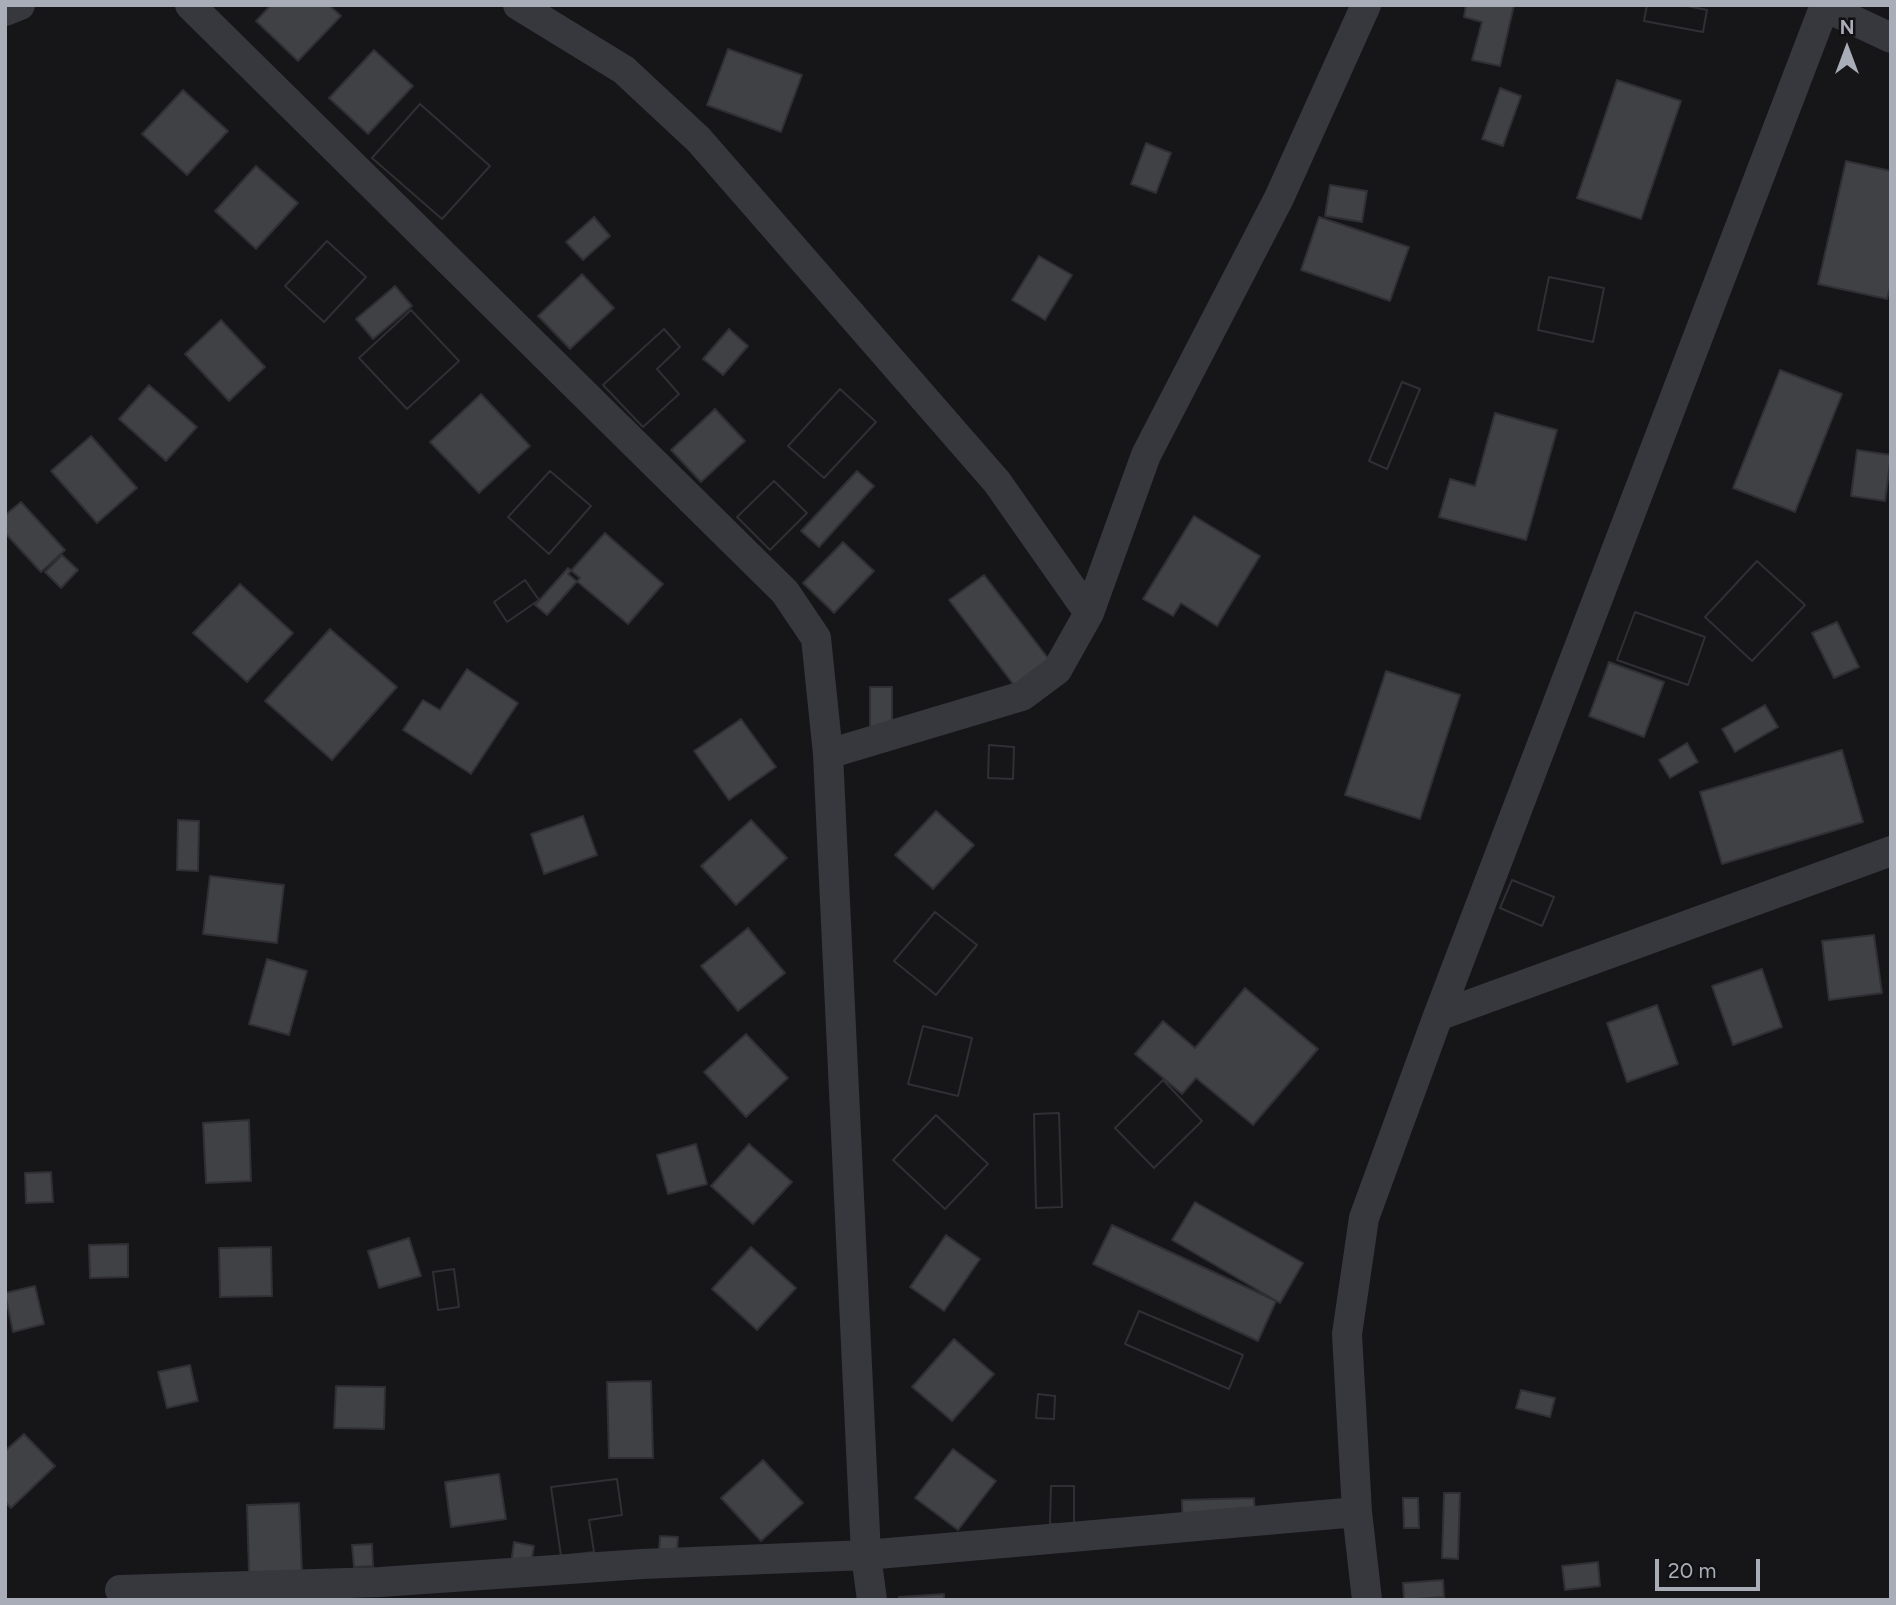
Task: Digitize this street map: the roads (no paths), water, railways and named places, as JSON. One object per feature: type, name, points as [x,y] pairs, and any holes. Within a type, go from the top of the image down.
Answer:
[{"type":"street","points":[[5,11],[20,5]]},
{"type":"street","points":[[190,5],[785,592],[816,638],[828,754],[866,1555],[872,1600]]},
{"type":"street","points":[[518,5],[624,70],[699,140],[997,482],[1089,613]]},
{"type":"street","points":[[828,754],[1022,696],[1057,670],[1089,613],[1146,456],[1279,198],[1366,5]]},
{"type":"street","points":[[1367,1600],[1357,1512],[1347,1334],[1364,1218],[1438,1016],[1825,6],[1891,38]]},
{"type":"street","points":[[1438,1016],[1891,851]]},
{"type":"street","points":[[120,1590],[380,1582],[642,1564],[866,1555],[1357,1512]]}]
